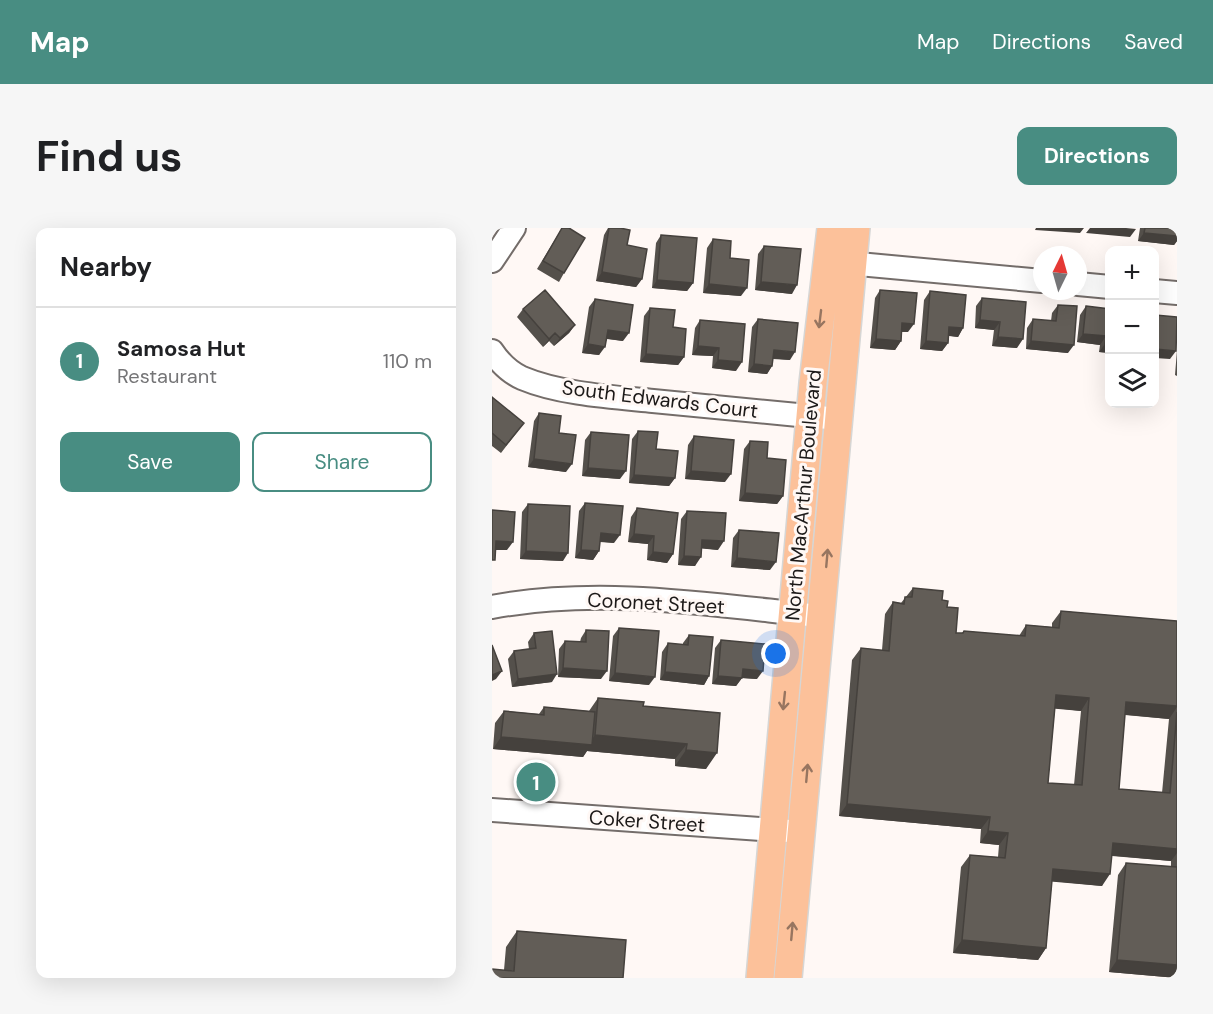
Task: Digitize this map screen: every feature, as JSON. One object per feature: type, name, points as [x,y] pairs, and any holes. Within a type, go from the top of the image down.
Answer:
[{"type":"main road","name":"North MacArthur Boulevard","points":[[789,973],[839,419],[840,262],[831,228]]},
{"type":"main road","name":"North MacArthur Boulevard","points":[[760,972],[810,416],[840,262],[856,228]]},
{"type":"main road","points":[[760,972],[789,973]]},
{"type":"street","points":[[492,261],[514,228]]},
{"type":"street","points":[[840,262],[1033,280]]},
{"type":"street","points":[[1087,285],[1105,287]]},
{"type":"street","points":[[1159,291],[1177,293]]},
{"type":"street","name":"South Edwards Court","points":[[492,351],[501,363],[522,378],[555,387],[632,399],[839,419]]},
{"type":"street","name":"Coronet Street","points":[[492,607],[564,599],[613,598],[821,616]]},
{"type":"street","name":"Coker Street","points":[[492,810],[801,832]]},
{"type":"building","points":[[562,228],[569,228],[585,238],[564,273],[543,261]]},
{"type":"building","points":[[609,228],[630,230],[627,245],[647,249],[642,279],[602,272]]},
{"type":"building","points":[[1145,228],[1177,228],[1177,236],[1144,233]]},
{"type":"building","points":[[661,235],[697,238],[693,283],[657,280]]},
{"type":"building","points":[[713,239],[731,241],[730,258],[749,260],[747,288],[709,284]]},
{"type":"building","points":[[764,246],[801,249],[797,285],[761,282]]},
{"type":"building","points":[[545,290],[575,325],[560,338],[555,333],[549,339],[523,309]]},
{"type":"building","points":[[880,290],[917,293],[914,324],[902,323],[901,341],[876,339]]},
{"type":"building","points":[[930,291],[966,295],[963,328],[949,327],[948,343],[926,341]]},
{"type":"building","points":[[982,298],[1026,302],[1023,339],[998,337],[1000,322],[980,320]]},
{"type":"building","points":[[595,299],[633,305],[629,333],[608,330],[605,347],[588,344]]},
{"type":"building","points":[[1058,305],[1077,306],[1074,345],[1031,341],[1033,319],[1056,321]]},
{"type":"building","points":[[1086,306],[1105,308],[1105,336],[1083,334]]},
{"type":"building","points":[[650,308],[675,310],[673,327],[686,329],[684,357],[646,354]]},
{"type":"building","points":[[1159,315],[1177,317],[1176,351],[1159,349]]},
{"type":"building","points":[[758,319],[798,323],[795,352],[774,350],[772,366],[754,364]]},
{"type":"building","points":[[700,320],[745,324],[742,362],[718,360],[719,348],[698,346]]},
{"type":"building","points":[[492,397],[524,423],[506,445],[492,433]]},
{"type":"building","points":[[539,413],[561,416],[559,433],[576,435],[572,464],[534,459]]},
{"type":"building","points":[[638,431],[658,432],[656,449],[678,451],[675,478],[634,475]]},
{"type":"building","points":[[591,432],[629,435],[626,471],[588,468]]},
{"type":"building","points":[[694,436],[734,440],[731,474],[691,471]]},
{"type":"building","points":[[750,441],[768,442],[767,458],[786,460],[783,496],[745,493]]},
{"type":"building","points":[[585,503],[623,506],[620,535],[601,533],[599,551],[581,550]]},
{"type":"building","points":[[528,504],[570,506],[568,553],[526,551]]},
{"type":"building","points":[[637,508],[678,513],[673,554],[653,552],[654,536],[634,534]]},
{"type":"building","points":[[492,510],[515,512],[513,542],[496,541],[495,560],[492,560]]},
{"type":"building","points":[[687,511],[726,513],[724,541],[702,540],[701,557],[684,556]]},
{"type":"building","points":[[739,530],[779,533],[776,562],[737,558]]},
{"type":"building","points":[[913,588],[943,591],[942,600],[948,601],[947,607],[958,608],[956,633],[964,631],[1025,636],[1026,625],[1059,628],[1061,611],[1177,621],[1177,706],[1126,702],[1119,789],[1170,793],[1177,712],[1177,849],[1113,843],[1110,874],[1053,869],[1046,948],[962,940],[970,855],[1005,858],[1008,833],[988,831],[990,817],[847,804],[861,648],[889,651],[893,602],[904,604],[905,597],[912,597]],"holes":[[[1056,695],[1089,698],[1082,785],[1048,783]]]},
{"type":"building","points":[[619,628],[659,631],[655,677],[615,673]]},
{"type":"building","points":[[586,630],[609,631],[607,671],[563,668],[565,641],[586,642]]},
{"type":"building","points":[[552,631],[557,674],[518,679],[514,651],[536,648],[534,633]]},
{"type":"building","points":[[689,635],[713,637],[709,676],[665,672],[668,643],[688,645]]},
{"type":"building","points":[[721,640],[765,644],[763,671],[743,669],[742,678],[718,676]]},
{"type":"building","points":[[492,645],[502,671],[492,675]]},
{"type":"building","points":[[598,698],[644,702],[643,706],[720,713],[717,753],[686,750],[687,744],[595,735]]},
{"type":"building","points":[[544,707],[595,712],[592,745],[501,737],[504,711],[544,715]]},
{"type":"building","points":[[1126,863],[1177,867],[1177,965],[1117,960]]},
{"type":"building","points":[[517,931],[626,940],[623,978],[492,978],[492,969],[514,971]]},
{"type":"place","name":"Samosa Hut","points":[[536,782]]}]
